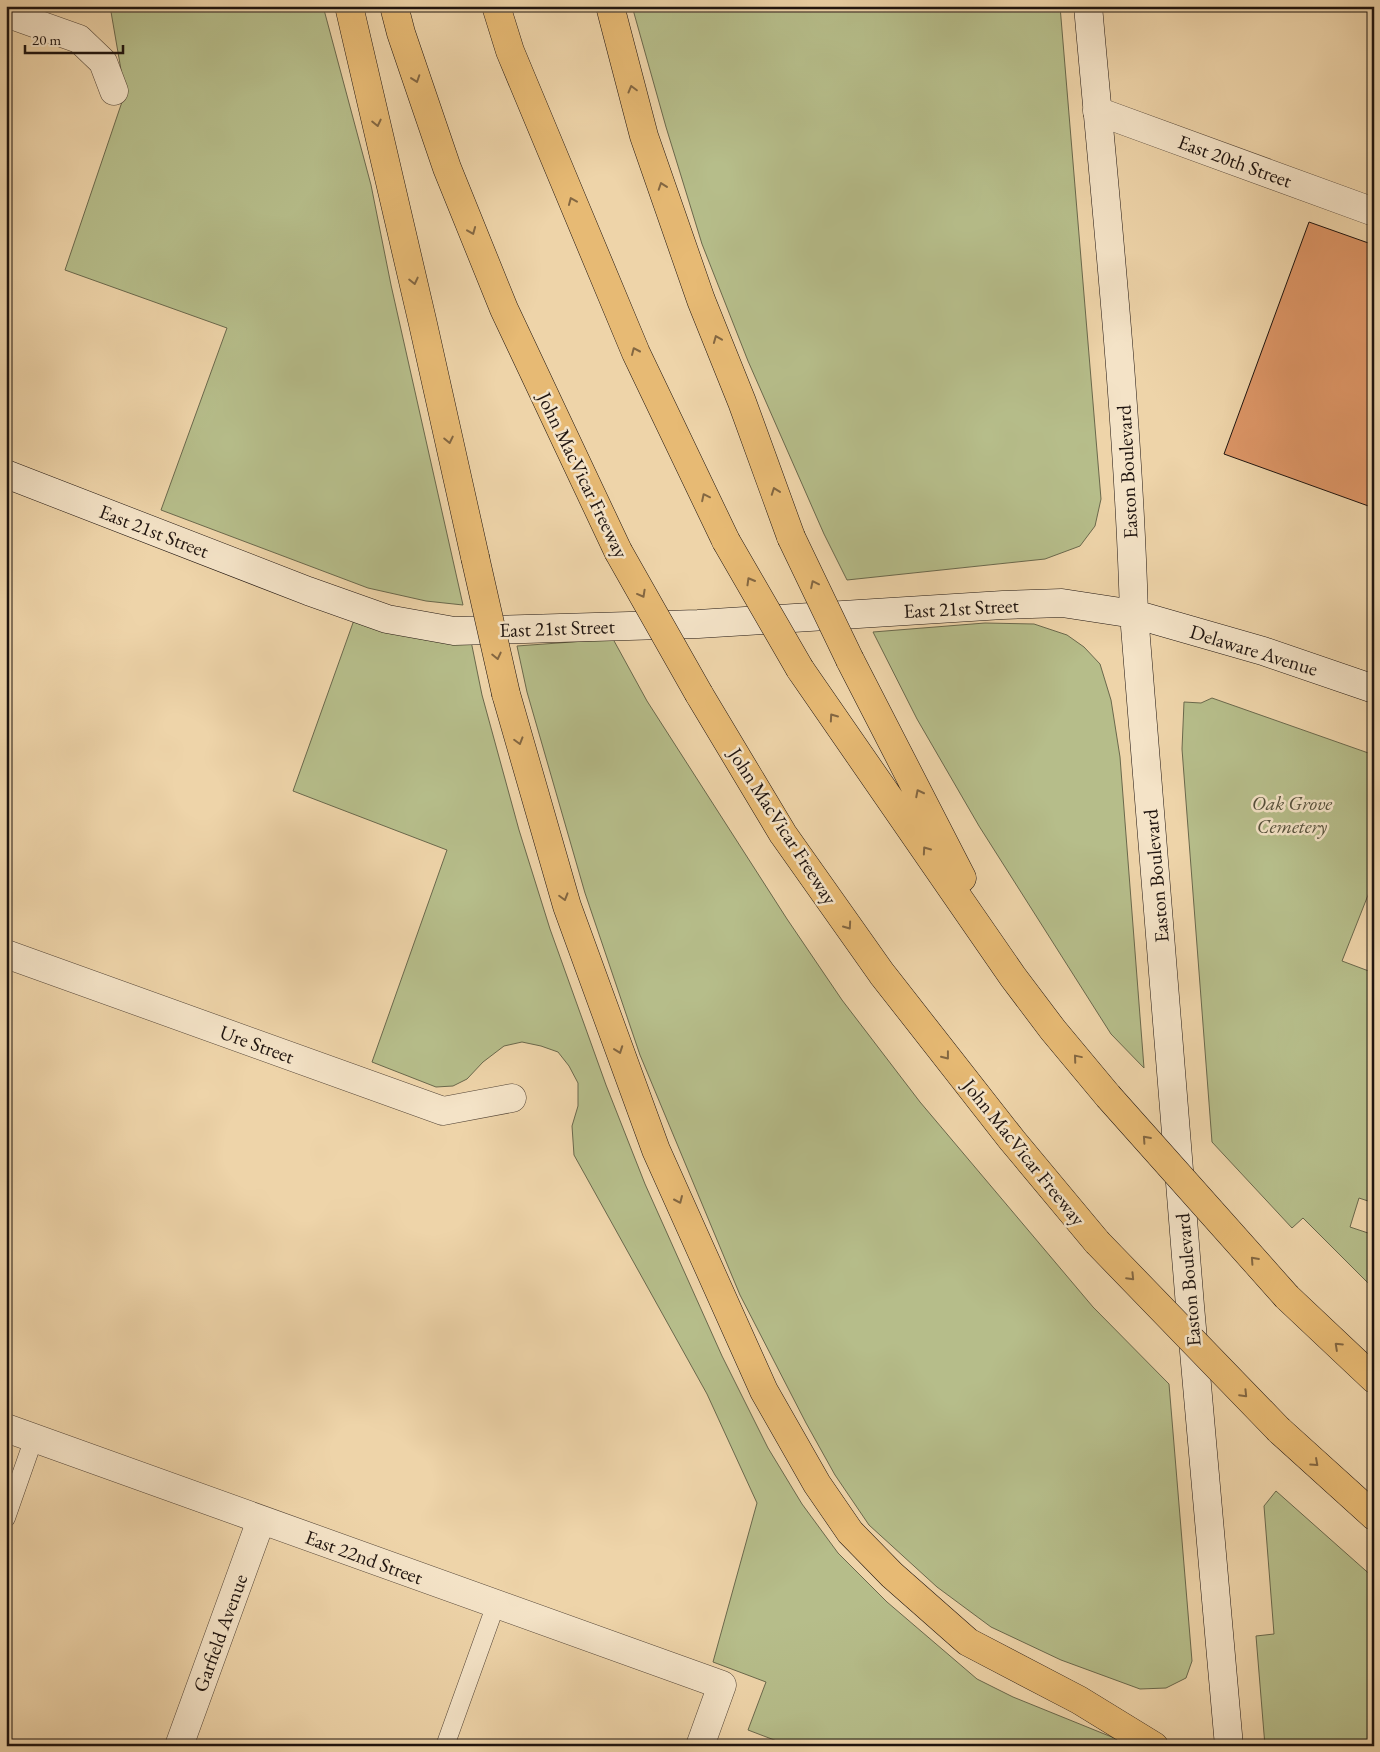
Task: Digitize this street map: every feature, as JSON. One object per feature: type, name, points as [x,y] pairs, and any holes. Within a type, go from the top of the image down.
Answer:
[{"type":"highway","name":"John MacVicar Freeway","points":[[394,6],[401,33],[447,168],[504,310],[618,551],[699,694],[783,834],[882,974],[1012,1140],[1097,1242],[1279,1430],[1374,1516]]},
{"type":"highway","points":[[496,6],[510,51],[636,352],[726,541],[800,669],[1013,977],[1053,1030],[1108,1096],[1287,1297],[1374,1379]]},
{"type":"highway","points":[[610,6],[644,136],[701,300],[742,402],[791,537],[850,660],[1013,977]]},
{"type":"highway","points":[[351,15],[424,324],[506,694],[567,906],[656,1150],[764,1391],[818,1484],[850,1532],[892,1575],[968,1642],[1079,1700],[1154,1746]]},
{"type":"main road","name":"Easton Boulevard","points":[[1088,6],[1122,381],[1132,530],[1134,614],[1229,1746]]},
{"type":"main road","points":[[6,13],[80,39],[103,62],[114,91]]},
{"type":"main road","name":"East 20th Street","points":[[1097,110],[1374,212]]},
{"type":"main road","name":"East 21st Street","points":[[6,474],[308,591],[386,619],[454,631],[698,624],[1062,603],[1134,614]]},
{"type":"main road","name":"Delaware Avenue","points":[[1134,614],[1263,650],[1372,686]]},
{"type":"main road","name":"Ure Street","points":[[6,954],[443,1111],[512,1098]]},
{"type":"main road","name":"East 22nd Street","points":[[6,1428],[722,1685],[700,1746]]},
{"type":"main road","name":"Garfield Avenue","points":[[179,1746],[260,1520]]},
{"type":"lane","points":[[6,1518],[34,1438]]},
{"type":"lane","points":[[445,1746],[496,1604]]},
{"type":"green space","points":[[110,6],[323,6],[371,185],[391,285],[463,605],[426,601],[368,588],[161,510],[227,328],[65,270],[125,93]]},
{"type":"green space","points":[[632,6],[1060,6],[1101,499],[1095,526],[1080,546],[1045,559],[847,580],[824,534],[748,361],[702,244],[666,127]]},
{"type":"green space","points":[[354,620],[471,641],[482,695],[519,830],[550,929],[606,1085],[645,1184],[722,1356],[768,1448],[802,1504],[838,1553],[887,1602],[977,1679],[1013,1697],[1134,1746],[790,1746],[748,1730],[766,1682],[713,1662],[757,1503],[707,1394],[574,1155],[572,1126],[578,1106],[578,1083],[569,1066],[558,1052],[522,1042],[504,1046],[483,1062],[467,1079],[453,1086],[436,1087],[372,1062],[447,850],[293,791]]},
{"type":"green space","points":[[985,623],[1034,624],[1067,635],[1084,647],[1100,664],[1111,700],[1120,757],[1144,1068],[1111,1034],[979,826],[917,719],[873,632]]},
{"type":"green space","points":[[613,639],[647,701],[787,919],[842,1000],[920,1102],[1093,1307],[1169,1384],[1192,1661],[1186,1678],[1166,1688],[1140,1689],[1061,1660],[991,1627],[937,1587],[869,1525],[835,1475],[806,1423],[740,1295],[640,1055],[585,893],[527,692],[517,646]]},
{"type":"green space","name":"Oak Grove Cemetery","points":[[1212,698],[1374,755],[1374,880],[1342,961],[1374,973],[1374,1203],[1359,1198],[1350,1227],[1374,1235],[1374,1289],[1303,1218],[1292,1228],[1212,1142],[1182,749],[1184,702],[1201,703]]},
{"type":"green space","points":[[1276,1491],[1374,1578],[1374,1746],[1265,1746],[1256,1636],[1274,1634],[1264,1506]]},
{"type":"building","points":[[1309,222],[1374,245],[1374,508],[1224,454]]}]
